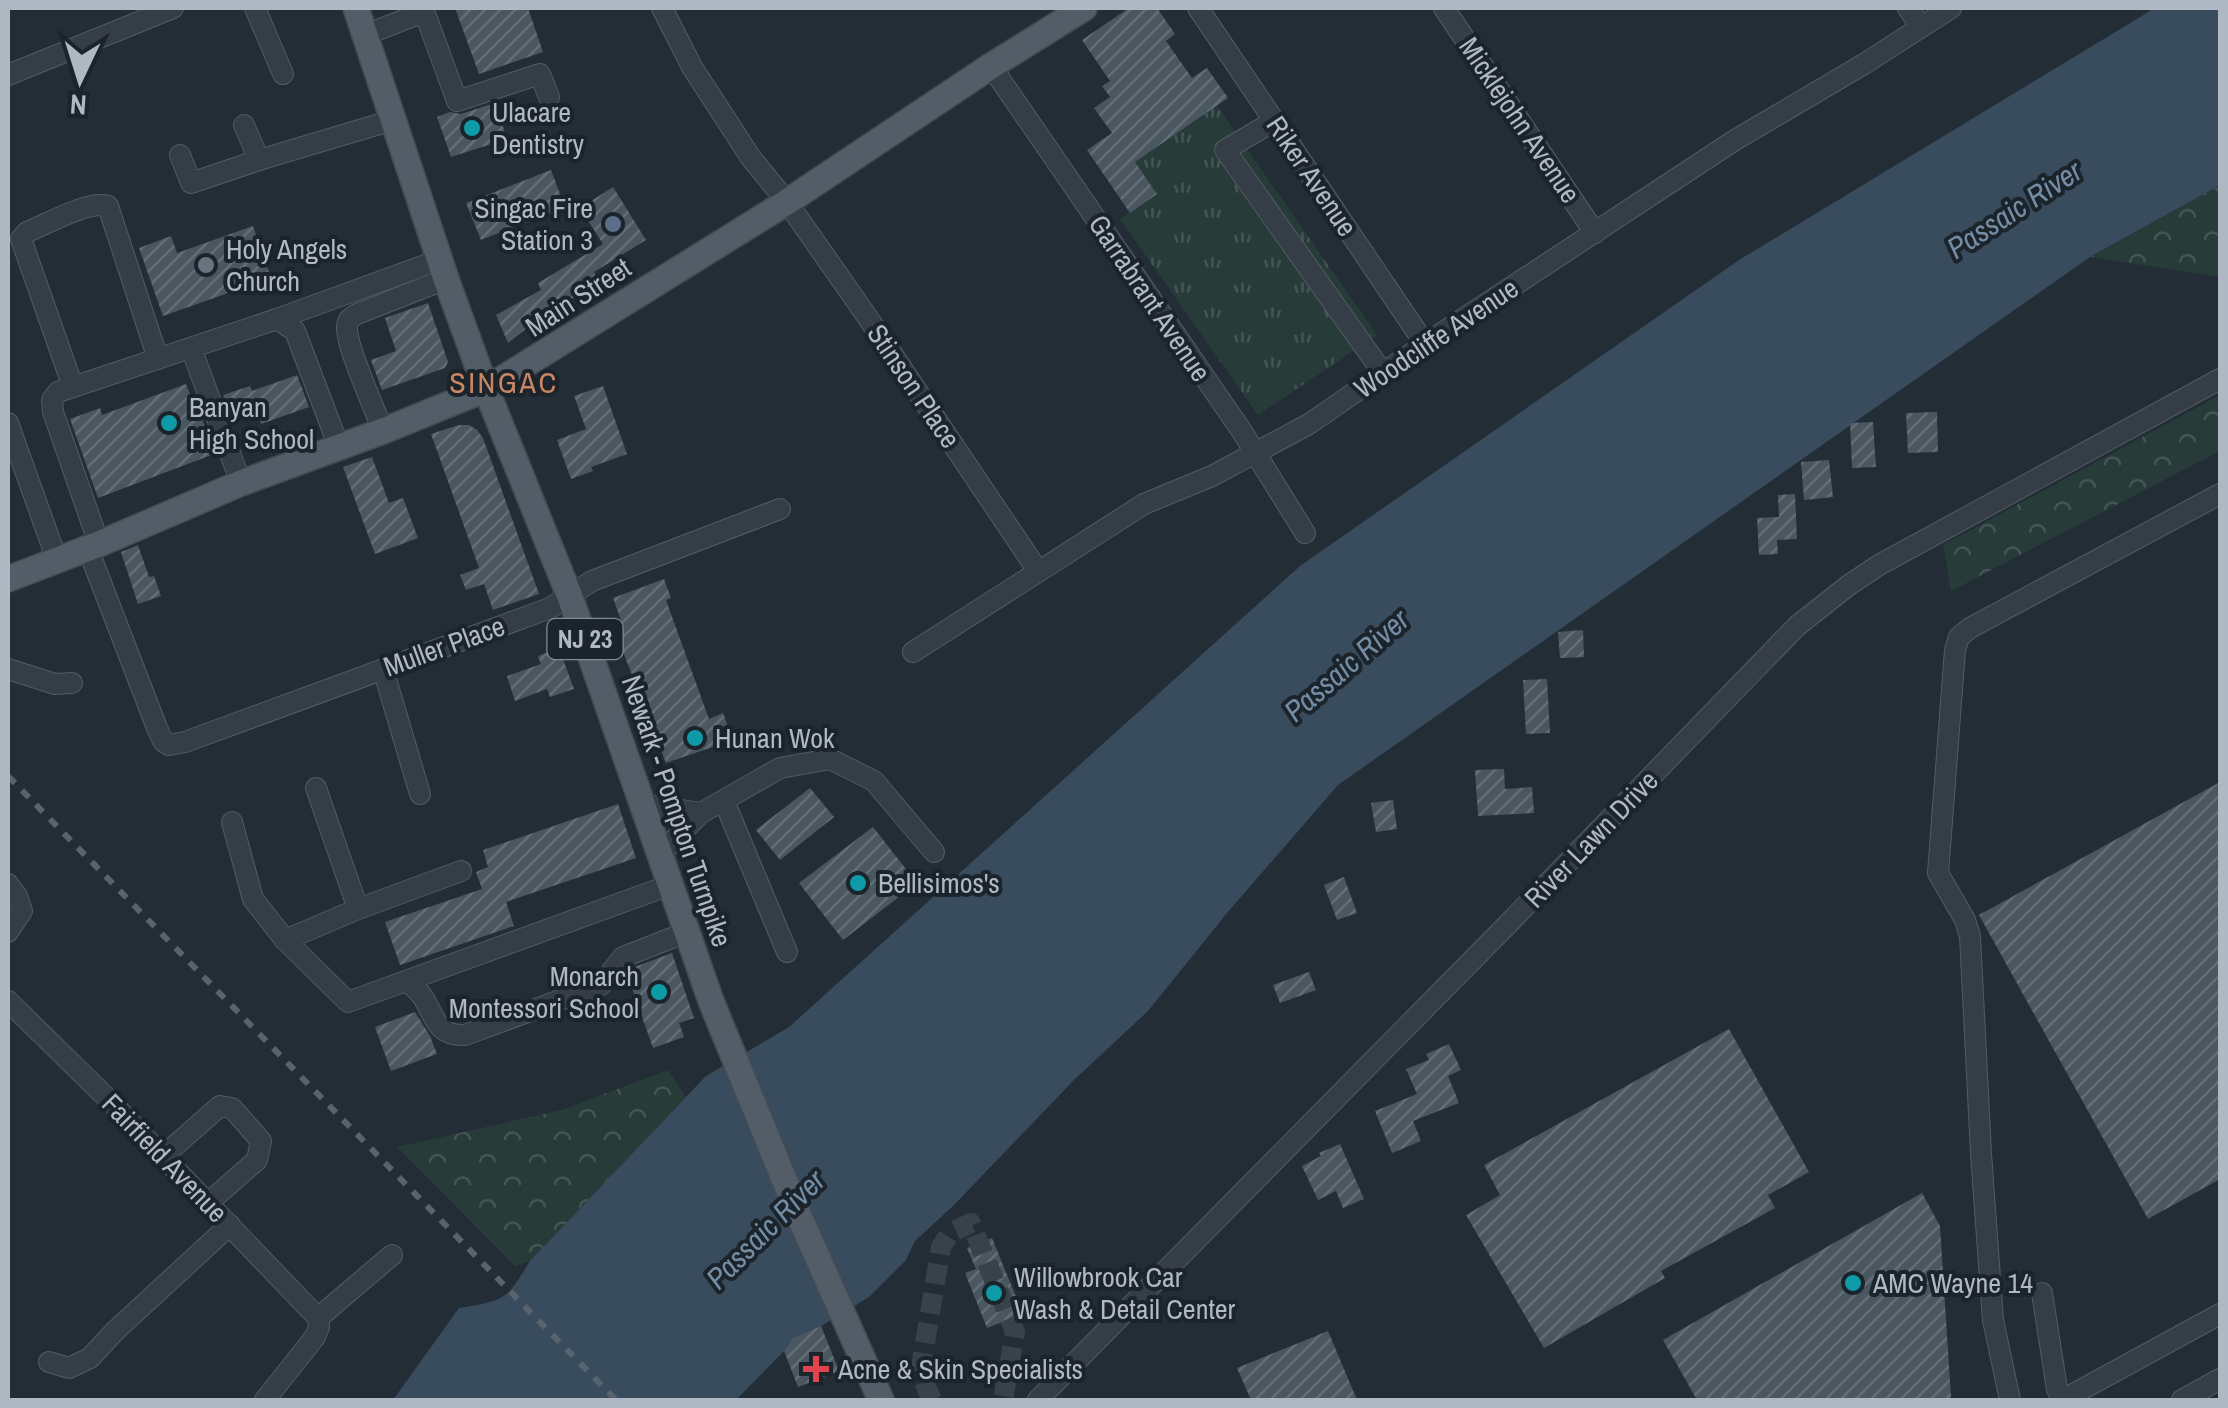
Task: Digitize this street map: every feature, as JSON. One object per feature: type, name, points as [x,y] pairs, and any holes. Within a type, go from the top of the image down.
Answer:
[{"type":"main road","name":"Newark - Pompton Turnpike","points":[[356,8],[486,390],[570,596],[711,1001],[800,1218],[881,1400]]},
{"type":"main road","name":"Main Street","points":[[8,579],[241,483],[486,390],[787,202],[1084,8]]},
{"type":"street","points":[[8,75],[173,8]]},
{"type":"street","points":[[255,8],[283,74]]},
{"type":"street","name":"Stinson Place","points":[[662,8],[692,68],[751,158],[787,202],[1038,572]]},
{"type":"street","name":"Riker Avenue","points":[[1198,8],[1426,344]]},
{"type":"street","name":"Micklejohn Avenue","points":[[1444,8],[1595,233]]},
{"type":"street","points":[[1908,8],[1921,27]]},
{"type":"street","name":"Woodcliffe Avenue","points":[[913,652],[1144,504],[1212,476],[1309,424],[1735,140],[1951,8]]},
{"type":"street","points":[[365,35],[423,10],[457,101],[540,74],[549,97]]},
{"type":"street","name":"Garrabrant Avenue","points":[[991,66],[1305,533]]},
{"type":"street","points":[[180,156],[191,183],[393,120]]},
{"type":"street","points":[[1274,121],[1226,150],[1383,373]]},
{"type":"street","points":[[244,125],[260,160]]},
{"type":"street","points":[[73,387],[21,239],[27,232],[89,206],[108,206],[158,358]]},
{"type":"street","points":[[94,546],[53,412],[52,400],[58,392],[443,269]]},
{"type":"street","points":[[383,431],[347,327],[357,314],[443,269]]},
{"type":"street","points":[[277,319],[295,330],[339,447]]},
{"type":"street","points":[[191,348],[241,483]]},
{"type":"street","name":"River Lawn Drive","points":[[1038,1400],[1509,924],[1797,626],[1879,565],[2220,379]]},
{"type":"street","points":[[8,423],[57,560]]},
{"type":"street","points":[[2010,1400],[1993,1320],[1970,936],[1938,873],[1954,650],[1959,637],[1970,628],[2220,494]]},
{"type":"street","name":"Muller Place","points":[[94,546],[163,741],[169,745],[550,608],[592,581],[780,508]]},
{"type":"street","points":[[382,668],[420,794]]},
{"type":"street","points":[[8,669],[55,684],[72,683]]},
{"type":"street","points":[[660,854],[702,813],[780,768],[830,759],[874,782],[934,852]]},
{"type":"street","points":[[316,788],[358,909]]},
{"type":"street","points":[[724,801],[788,952]]},
{"type":"street","points":[[642,804],[702,813]]},
{"type":"street","points":[[232,822],[253,898],[285,940],[348,1002],[670,885]]},
{"type":"street","points":[[285,940],[461,871]]},
{"type":"street","points":[[8,884],[22,912],[8,932]]},
{"type":"street","points":[[406,981],[422,994],[438,1025],[453,1036],[465,1035],[601,985],[623,957],[687,932]]},
{"type":"street","name":"Fairfield Avenue","points":[[8,1001],[112,1102],[318,1318]]},
{"type":"street","points":[[163,1156],[220,1106],[232,1108],[261,1142],[257,1160],[208,1202]]},
{"type":"street","points":[[48,1362],[69,1368],[90,1358],[114,1331],[230,1226]]},
{"type":"street","points":[[265,1400],[315,1337],[318,1318],[392,1255]]},
{"type":"street","points":[[2042,1292],[2057,1388],[2060,1396],[2068,1397],[2220,1314]]},
{"type":"street","points":[[2182,1400],[2220,1379]]},
{"type":"green space","points":[[1217,106],[1377,335],[1258,415],[1120,219],[1157,194],[1135,162]]},
{"type":"green space","points":[[2220,185],[2220,277],[2091,257]]},
{"type":"green space","points":[[2220,395],[2220,451],[1951,591],[1943,545]]},
{"type":"green space","points":[[668,1070],[686,1097],[530,1261],[515,1266],[397,1147],[562,1110]]},
{"type":"water","name":"Passaic River","points":[[2155,8],[2220,8],[2220,185],[2090,257],[1338,785],[1148,1011],[915,1241],[906,1260],[869,1297],[793,1338],[736,1400],[393,1400],[459,1308],[495,1300],[509,1291],[530,1261],[706,1076],[789,1027],[1300,566],[1739,260]]},
{"type":"building","points":[[455,8],[528,8],[543,52],[479,74]]},
{"type":"building","points":[[1129,8],[1157,8],[1175,34],[1166,41],[1192,78],[1207,68],[1228,98],[1135,162],[1157,194],[1130,213],[1087,150],[1112,133],[1094,108],[1110,97],[1102,86],[1110,81],[1082,40]]},
{"type":"building","name":"Ulacare Dentistry","points":[[495,103],[507,139],[451,157],[437,117]]},
{"type":"building","points":[[551,170],[565,207],[481,240],[466,203]]},
{"type":"building","points":[[613,187],[646,240],[594,272],[599,283],[545,314],[508,343],[496,315],[541,290],[538,283],[603,244],[580,208]]},
{"type":"building","name":"Holy Angels Church","points":[[253,226],[271,278],[163,316],[139,248],[171,236],[177,253]]},
{"type":"building","points":[[428,303],[448,362],[445,368],[382,390],[371,360],[396,351],[385,318]]},
{"type":"building","points":[[297,375],[309,407],[261,424],[256,408],[231,417],[223,395],[250,386],[252,391]]},
{"type":"building","points":[[186,384],[214,454],[98,498],[70,419],[100,408],[102,415]]},
{"type":"building","points":[[603,386],[627,454],[571,479],[557,440],[586,429],[574,396]]},
{"type":"building","points":[[1937,412],[1938,452],[1908,453],[1906,413]]},
{"type":"building","points":[[1873,422],[1876,467],[1852,468],[1850,423]]},
{"type":"building","points":[[469,425],[483,438],[539,594],[493,610],[484,584],[466,590],[460,575],[479,568],[431,434]]},
{"type":"building","points":[[372,457],[389,503],[403,498],[418,538],[375,554],[343,467]]},
{"type":"building","points":[[1829,460],[1833,497],[1804,500],[1801,462]]},
{"type":"building","points":[[1795,494],[1797,539],[1777,540],[1778,554],[1759,555],[1757,518],[1779,517],[1778,495]]},
{"type":"building","points":[[138,545],[149,577],[154,576],[161,596],[138,604],[121,552]]},
{"type":"building","points":[[664,579],[671,598],[666,600],[709,719],[723,713],[733,740],[666,763],[613,626],[622,623],[613,598]]},
{"type":"building","points":[[1583,630],[1584,657],[1560,658],[1558,632]]},
{"type":"building","points":[[559,648],[574,689],[550,697],[547,689],[515,701],[507,676],[541,664],[538,656]]},
{"type":"building","points":[[1547,679],[1550,733],[1526,734],[1523,680]]},
{"type":"building","points":[[1504,769],[1505,789],[1532,787],[1534,813],[1478,816],[1475,770]]},
{"type":"building","points":[[2220,782],[2220,1179],[2148,1219],[1979,915]]},
{"type":"building","points":[[810,788],[834,817],[780,860],[756,830]]},
{"type":"building","points":[[1393,800],[1397,829],[1376,832],[1371,803]]},
{"type":"building","points":[[618,804],[636,858],[506,902],[514,926],[400,965],[385,922],[482,889],[476,872],[488,867],[483,850]]},
{"type":"building","name":"Bellisimos's","points":[[873,827],[917,883],[843,940],[799,883]]},
{"type":"building","points":[[1344,877],[1357,913],[1337,920],[1324,885]]},
{"type":"building","name":"Monarch Montessori School","points":[[672,953],[694,1018],[679,1023],[684,1037],[653,1048],[627,974],[632,968]]},
{"type":"building","points":[[1309,972],[1316,990],[1280,1003],[1273,985]]},
{"type":"building","points":[[415,1012],[437,1054],[391,1071],[375,1027]]},
{"type":"building","points":[[1729,1029],[1809,1172],[1768,1195],[1775,1208],[1661,1271],[1665,1278],[1544,1348],[1466,1215],[1500,1195],[1484,1165]]},
{"type":"building","points":[[1449,1044],[1461,1070],[1448,1076],[1459,1103],[1413,1121],[1421,1141],[1392,1153],[1375,1111],[1417,1094],[1406,1069],[1429,1060],[1426,1054]]},
{"type":"building","points":[[1340,1144],[1364,1199],[1343,1208],[1336,1191],[1318,1200],[1302,1166]]},
{"type":"building","name":"AMC Wayne 14","points":[[1922,1193],[1940,1226],[1951,1397],[1697,1400],[1663,1340]]},
{"type":"building","name":"Willowbrook Car Wash & Detail Center","points":[[992,1238],[1023,1314],[987,1328],[965,1273],[976,1269],[967,1248]]},
{"type":"building","points":[[821,1326],[839,1371],[798,1387],[784,1351],[793,1338]]},
{"type":"building","points":[[1328,1331],[1357,1400],[1251,1400],[1237,1368]]},
{"type":"tunnel","points":[[932,1400],[920,1373],[941,1247],[950,1233],[971,1223],[1015,1332],[1003,1400]]},
{"type":"railway","points":[[8,776],[616,1400]]},
{"type":"place","name":"Ulacare Dentistry","points":[[472,128]]},
{"type":"place","name":"Singac Fire Station 3","points":[[613,224]]},
{"type":"place","name":"Holy Angels Church","points":[[206,265]]},
{"type":"place","name":"Banyan High School","points":[[169,423]]},
{"type":"place","name":"Hunan Wok","points":[[695,738]]},
{"type":"place","name":"Bellisimos's","points":[[858,883]]},
{"type":"place","name":"Monarch Montessori School","points":[[659,992]]},
{"type":"place","name":"AMC Wayne 14","points":[[1853,1283]]},
{"type":"place","name":"Willowbrook Car Wash & Detail Center","points":[[994,1293]]},
{"type":"place","name":"Acne & Skin Specialists","points":[[816,1369]]},
{"type":"district","name":"SINGAC","points":[[504,382]]}]
